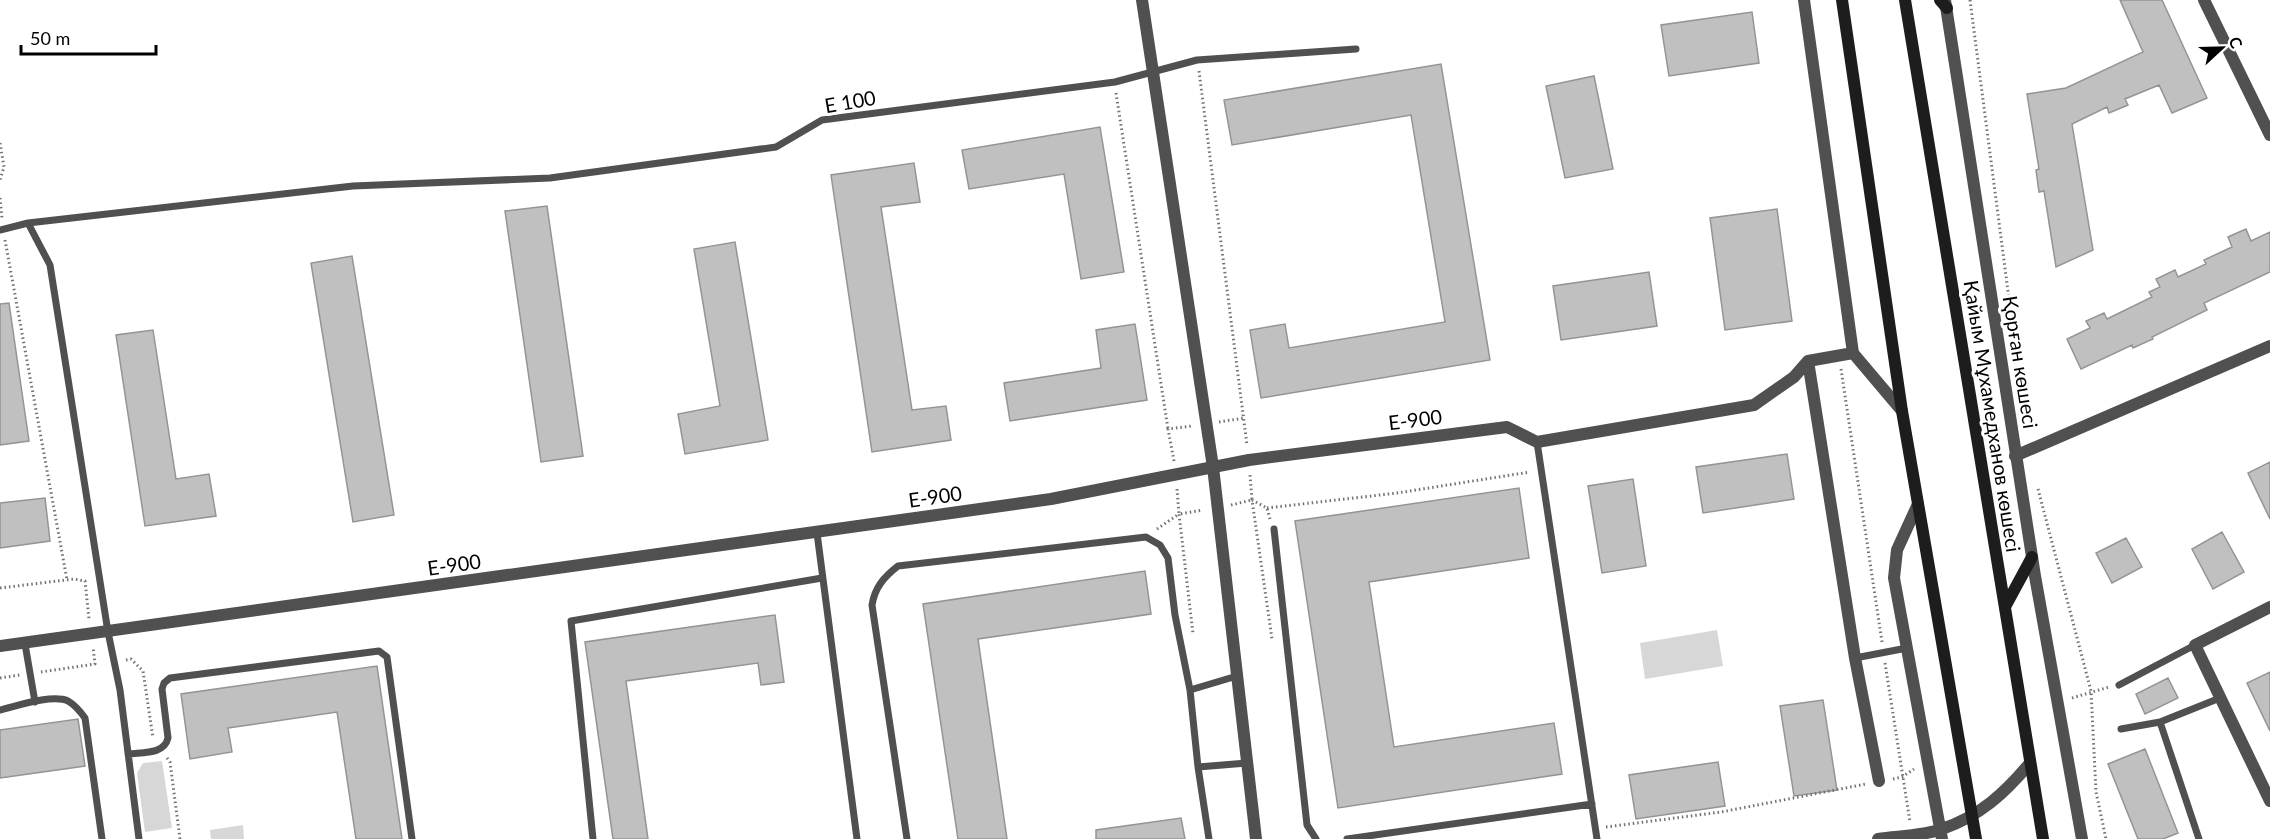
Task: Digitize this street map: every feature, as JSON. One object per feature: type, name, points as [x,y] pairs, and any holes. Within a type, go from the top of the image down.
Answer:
[{"type":"main road","points":[[1842,0],[1902,411],[1976,839]]},
{"type":"main road","name":"Қайым Мұхамедханов көшесі","points":[[1905,0],[2043,839]]},
{"type":"main road","points":[[2004,607],[2032,557]]},
{"type":"street","points":[[1142,0],[1213,467],[1256,839]]},
{"type":"street","points":[[1804,0],[1853,354],[1902,411]]},
{"type":"street","points":[[2204,0],[2270,135]]},
{"type":"street","name":"Қорған көшесі","points":[[1944,3],[2015,456],[2270,346]]},
{"type":"street","points":[[1537,442],[1754,405],[1794,377],[1808,361],[1853,354]]},
{"type":"street","points":[[1808,361],[1854,658],[1879,781]]},
{"type":"street","name":"E-900","points":[[0,646],[1051,499],[1249,460],[1507,427],[1537,442]]},
{"type":"street","points":[[2015,456],[2082,839]]},
{"type":"street","points":[[1918,504],[1897,550],[1894,578],[1942,834]]},
{"type":"street","points":[[2270,607],[2195,645],[2270,801]]},
{"type":"street","points":[[1878,839],[1912,834],[1942,834],[1972,817],[2007,791],[2030,763]]},
{"type":"lane","name":"E 100","points":[[2,230],[28,223],[353,186],[550,178],[776,147],[822,120],[1115,82],[1197,60],[1356,50]]},
{"type":"lane","points":[[28,223],[50,265],[108,632],[120,690],[139,839]]},
{"type":"lane","points":[[1537,442],[1597,839]]},
{"type":"lane","points":[[1274,529],[1307,825],[1316,839]]},
{"type":"lane","points":[[817,533],[857,839]]},
{"type":"lane","points":[[907,839],[872,604],[874,592],[885,576],[898,566],[1146,537],[1160,545],[1168,558],[1175,615],[1190,690],[1198,767],[1209,839]]},
{"type":"lane","points":[[593,839],[571,621],[822,578]]},
{"type":"lane","points":[[26,644],[34,702]]},
{"type":"lane","points":[[2119,685],[2195,645]]},
{"type":"lane","points":[[1854,658],[1907,648]]},
{"type":"lane","points":[[128,754],[161,750],[166,746],[168,738],[162,689],[170,678],[379,651],[387,657],[412,839]]},
{"type":"lane","points":[[1190,690],[1237,676]]},
{"type":"lane","points":[[0,710],[57,698],[78,708],[85,718],[102,839]]},
{"type":"lane","points":[[2121,729],[2160,722],[2220,698]]},
{"type":"lane","points":[[2160,722],[2199,839]]},
{"type":"lane","points":[[1198,767],[1247,763]]},
{"type":"lane","points":[[1347,839],[1592,804]]},
{"type":"path","points":[[1970,0],[2010,308]]},
{"type":"path","points":[[1197,60],[1249,460]]},
{"type":"path","points":[[1115,82],[1168,429]]},
{"type":"path","points":[[0,143],[4,167],[0,180]]},
{"type":"path","points":[[0,198],[2,230],[67,580]]},
{"type":"path","points":[[1839,356],[1912,834]]},
{"type":"path","points":[[1267,508],[1396,493],[1541,470]]},
{"type":"path","points":[[2037,485],[2091,691],[2096,792],[2106,839]]},
{"type":"path","points":[[94,664],[131,659],[143,671],[154,739],[170,762],[180,839]]},
{"type":"path","points":[[2057,702],[2119,685]]},
{"type":"path","points":[[1595,828],[1720,812],[1902,777],[1928,759]]},
{"type":"shaded area","points":[[1717,630],[1723,666],[1645,679],[1640,643]]},
{"type":"shaded area","points":[[162,761],[172,828],[145,832],[137,773],[143,763]]},
{"type":"shaded area","points":[[243,825],[244,839],[211,839],[210,830]]},
{"type":"building","points":[[2120,0],[2162,0],[2207,98],[2172,113],[2159,85],[2125,99],[2128,105],[2109,113],[2107,107],[2072,124],[2093,250],[2056,267],[2044,191],[2039,192],[2036,170],[2039,169],[2027,94],[2066,88],[2143,52]]},
{"type":"building","points":[[1752,12],[1759,63],[1669,76],[1661,25]]},
{"type":"building","points":[[1441,64],[1490,360],[1261,398],[1250,330],[1285,324],[1289,348],[1445,322],[1411,115],[1232,145],[1224,100]]},
{"type":"building","points":[[1594,76],[1613,169],[1565,178],[1546,86]]},
{"type":"building","points":[[1100,127],[1124,272],[1081,279],[1064,174],[969,189],[962,150]]},
{"type":"building","points":[[914,163],[920,202],[881,207],[912,410],[946,406],[951,440],[872,452],[831,175]]},
{"type":"building","points":[[547,206],[583,456],[541,462],[505,211]]},
{"type":"building","points":[[1777,209],[1792,321],[1725,330],[1710,218]]},
{"type":"building","points":[[2246,229],[2251,241],[2270,232],[2270,272],[2204,303],[2207,310],[2152,337],[2153,339],[2133,348],[2132,345],[2081,369],[2067,339],[2090,328],[2086,321],[2104,313],[2107,319],[2152,297],[2149,292],[2160,287],[2156,279],[2175,270],[2178,277],[2206,264],[2204,260],[2232,247],[2228,237]]},
{"type":"building","points":[[735,242],[768,440],[685,454],[678,414],[720,406],[694,249]]},
{"type":"building","points":[[352,256],[394,515],[353,522],[311,263]]},
{"type":"building","points":[[1649,272],[1657,326],[1561,340],[1553,286]]},
{"type":"building","points":[[9,303],[29,441],[0,445],[0,304]]},
{"type":"building","points":[[1135,324],[1147,400],[1010,421],[1004,383],[1101,368],[1096,330]]},
{"type":"building","points":[[153,330],[176,479],[209,474],[216,516],[145,526],[116,335]]},
{"type":"building","points":[[1787,454],[1794,499],[1703,513],[1696,467]]},
{"type":"building","points":[[2270,462],[2270,519],[2248,473]]},
{"type":"building","points":[[1633,479],[1646,566],[1602,573],[1588,486]]},
{"type":"building","points":[[1519,488],[1529,558],[1369,582],[1394,747],[1554,723],[1562,774],[1338,808],[1295,521]]},
{"type":"building","points":[[45,498],[50,541],[0,548],[0,503]]},
{"type":"building","points":[[2222,532],[2244,572],[2213,589],[2192,549]]},
{"type":"building","points":[[2126,538],[2142,567],[2112,583],[2096,553]]},
{"type":"building","points":[[1145,571],[1151,614],[978,639],[1007,839],[958,839],[923,604]]},
{"type":"building","points":[[775,615],[784,682],[761,685],[758,663],[626,681],[648,839],[613,839],[585,642]]},
{"type":"building","points":[[377,666],[402,839],[356,839],[337,712],[228,728],[232,752],[190,759],[181,694]]},
{"type":"building","points":[[2270,672],[2270,731],[2247,683]]},
{"type":"building","points":[[2168,678],[2178,698],[2145,714],[2136,694]]},
{"type":"building","points":[[1823,700],[1837,790],[1794,796],[1780,706]]},
{"type":"building","points":[[78,719],[85,766],[0,778],[0,730]]},
{"type":"building","points":[[2145,749],[2178,833],[2163,839],[2138,839],[2108,764]]},
{"type":"building","points":[[1718,762],[1725,806],[1636,819],[1629,775]]},
{"type":"building","points":[[1181,818],[1185,839],[1096,839],[1096,830]]}]
